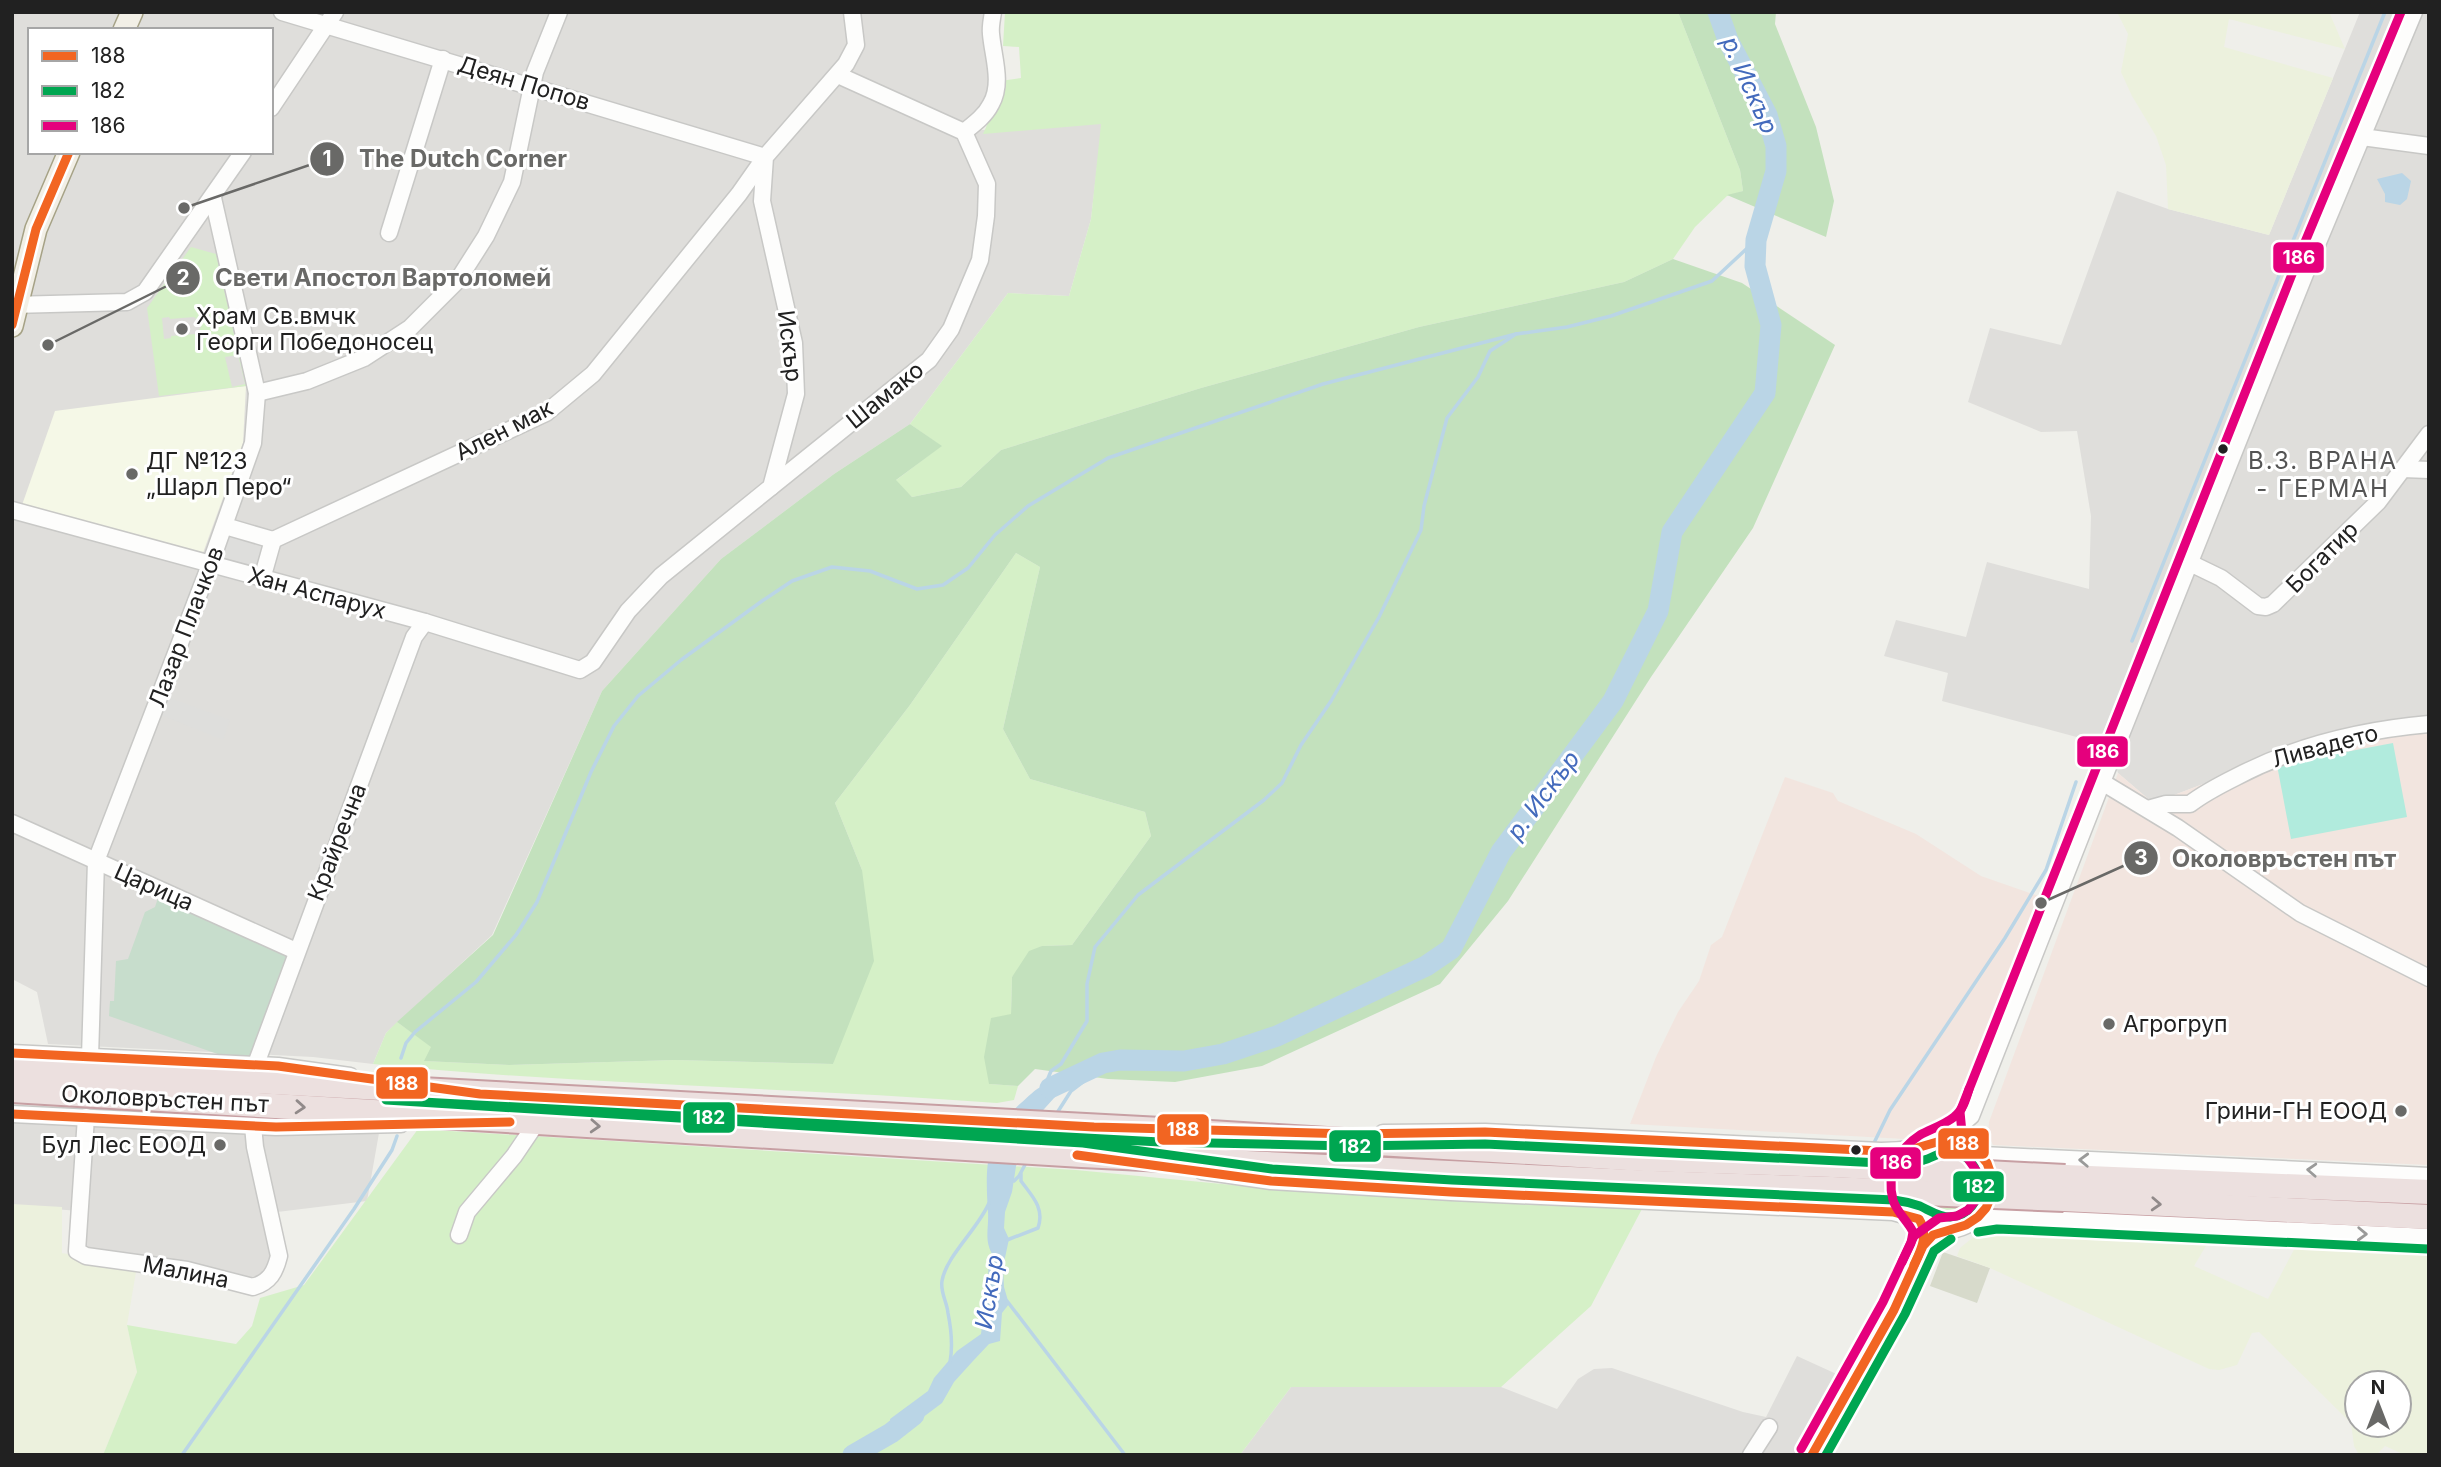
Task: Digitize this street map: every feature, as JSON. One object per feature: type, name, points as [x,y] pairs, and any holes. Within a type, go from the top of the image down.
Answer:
[{"type":"highway","name":"Околовръстен път","points":[[12,1068],[1630,1158],[1832,1177],[2064,1188],[2317,1212],[2429,1217]]},
{"type":"highway","name":"Околовръстен път","points":[[12,1090],[1082,1155],[1653,1183],[1832,1177]]},
{"type":"highway","points":[[2311,1187],[2429,1184]]},
{"type":"highway","name":"Околовръстен път","points":[[2064,1188],[2311,1187],[2429,1192]]},
{"type":"highway","points":[[2317,1212],[2429,1228]]},
{"type":"main road","points":[[125,28],[132,12]]},
{"type":"main road","points":[[12,326],[14,305],[36,229],[68,154]]},
{"type":"street","name":"Деян Попов","points":[[282,12],[328,17],[443,59],[765,157]]},
{"type":"street","points":[[257,393],[307,381],[363,358],[410,328],[458,280],[486,236],[512,181],[535,72],[559,12]]},
{"type":"street","points":[[765,157],[838,75],[856,45],[852,12]]},
{"type":"street","points":[[838,75],[964,132],[985,114],[995,93],[995,49],[990,33],[992,12]]},
{"type":"street","points":[[1161,1130],[1350,1134],[1485,1132],[1904,1151],[1942,1140],[1972,1116],[2102,782],[2414,12]]},
{"type":"street","points":[[273,105],[328,17]]},
{"type":"street","points":[[389,233],[443,59]]},
{"type":"street","name":"Шамако","points":[[771,486],[929,360],[951,329],[980,260],[986,216],[987,184],[964,132]]},
{"type":"street","points":[[2362,137],[2429,146]]},
{"type":"street","points":[[14,305],[127,302],[145,292],[242,154]]},
{"type":"street","name":"Искър","points":[[765,157],[762,201],[794,343],[796,394],[771,486]]},
{"type":"street","name":"Ален мак","points":[[273,540],[546,413],[593,374],[739,194],[765,157]]},
{"type":"street","name":"Лазар Плачков","points":[[90,1057],[96,861],[211,565],[253,443],[257,393],[213,198]]},
{"type":"street","name":"Богатир","points":[[2190,563],[2221,578],[2258,606],[2273,604],[2378,502],[2429,434]]},
{"type":"street","points":[[2403,469],[2429,470]]},
{"type":"street","name":"Хан Аспарух","points":[[12,510],[425,622],[580,670],[593,662],[628,611],[661,576],[771,486]]},
{"type":"street","points":[[225,526],[273,540],[262,579]]},
{"type":"street","name":"Крайречна","points":[[256,1065],[414,637],[425,622]]},
{"type":"street","name":"Ливадето","points":[[2148,809],[2177,802],[2190,804],[2202,794],[2286,753],[2362,733],[2429,724]]},
{"type":"street","points":[[2102,782],[2178,828],[2323,927],[2429,978]]},
{"type":"street","points":[[2178,828],[2190,804]]},
{"type":"street","name":"Царица","points":[[12,823],[296,951]]},
{"type":"street","name":"Околовръстен път","points":[[12,1053],[278,1066],[480,1094]]},
{"type":"street","name":"Околовръстен път","points":[[12,1114],[253,1126],[532,1122]]},
{"type":"street","points":[[1972,1116],[1979,1152],[1992,1173],[1993,1186],[1990,1201],[1976,1220]]},
{"type":"street","name":"Малина","points":[[86,1117],[78,1251],[86,1256],[187,1270],[253,1287],[270,1278],[276,1270],[279,1256],[255,1147],[253,1126]]},
{"type":"street","points":[[458,1235],[467,1212],[514,1156],[532,1122]]},
{"type":"street","points":[[1942,1140],[1957,1140],[1979,1152],[2429,1175]]},
{"type":"street","points":[[1812,1455],[1894,1308],[1924,1243],[1924,1227],[1909,1208],[1903,1181],[1910,1161],[1924,1147]]},
{"type":"street","points":[[1082,1155],[1271,1181],[1893,1212],[1944,1229],[1960,1228],[1976,1220],[2022,1218],[2429,1237]]},
{"type":"street","points":[[1924,1243],[1944,1229]]},
{"type":"street","points":[[1751,1455],[1769,1427]]},
{"type":"shaded area","points":[[12,12],[991,12],[994,93],[965,132],[1019,126],[1065,127],[1103,114],[1091,219],[1069,296],[1008,293],[910,424],[834,474],[721,559],[602,691],[492,935],[386,1033],[373,1064],[313,1057],[48,1044],[37,992],[12,979]]},
{"type":"shaded area","points":[[2117,12],[2329,12],[2345,49],[2229,19],[2224,47],[2333,78],[2269,235],[2168,209],[2166,165],[2156,136],[2121,72],[2128,34]]},
{"type":"shaded area","points":[[2360,12],[2429,12],[2429,720],[2348,729],[2153,803],[2118,773],[2110,746],[1942,701],[1948,673],[1884,656],[1896,620],[1966,637],[1987,562],[2089,589],[2091,516],[2077,431],[2041,432],[1968,402],[1990,328],[2061,345],[2117,191],[2168,209],[2269,235]]},
{"type":"shaded area","name":"ДГ №123 „Шарл Перо“","points":[[246,386],[243,443],[203,553],[22,505],[55,411]]},
{"type":"shaded area","points":[[224,533],[265,545],[257,572],[216,561]]},
{"type":"shaded area","points":[[168,697],[230,720],[223,740],[161,715]]},
{"type":"shaded area","points":[[2429,720],[2429,1165],[1993,1145],[1988,1134],[1989,1122],[2118,773],[2153,803],[2348,729]]},
{"type":"shaded area","points":[[1785,777],[1833,793],[1838,801],[1916,834],[1981,876],[2047,899],[1966,1113],[1956,1124],[1915,1132],[1905,1139],[1630,1124],[1656,1057],[1678,1012],[1699,981],[1711,945],[1722,937]]},
{"type":"shaded area","points":[[159,895],[287,954],[257,1057],[229,1058],[109,1016],[110,1001],[114,1001],[116,961],[128,959],[145,912],[155,907]]},
{"type":"shaded area","points":[[12,1118],[379,1133],[367,1201],[269,1213],[279,1256],[263,1284],[86,1256],[80,1211],[12,1206]]},
{"type":"shaded area","points":[[12,1204],[62,1207],[62,1253],[137,1266],[127,1325],[137,1372],[103,1455],[12,1455]]},
{"type":"shaded area","points":[[1994,1227],[2014,1227],[2041,1234],[2207,1244],[2194,1266],[2268,1299],[2297,1244],[2429,1249],[2429,1455],[2405,1455],[2385,1446],[2376,1455],[2359,1455],[2354,1446],[2353,1439],[2413,1439],[2413,1369],[2343,1369],[2343,1415],[2259,1332],[2252,1333],[2237,1365],[2219,1370],[2209,1369],[1990,1268],[1957,1256],[1960,1248],[1976,1235]]},
{"type":"shaded area","points":[[1943,1252],[1990,1268],[1977,1303],[1930,1286]]},
{"type":"shaded area","points":[[1797,1356],[1854,1382],[1812,1455],[1240,1455],[1291,1387],[1501,1387],[1557,1409],[1578,1379],[1594,1369],[1612,1368],[1743,1412],[1766,1417]]},
{"type":"green space","points":[[1005,12],[1678,12],[1740,170],[1743,191],[1727,196],[1695,227],[1673,259],[1624,282],[1419,327],[1201,388],[1001,450],[961,487],[912,497],[895,481],[941,446],[910,424],[1008,293],[1069,296],[1091,219],[1101,124],[983,134],[994,109],[1000,81],[1021,78],[1019,47],[1003,46]]},
{"type":"green space","points":[[1678,12],[1776,12],[1775,24],[1816,127],[1834,201],[1826,237],[1727,195],[1743,191],[1740,170]]},
{"type":"green space","points":[[191,247],[216,254],[246,386],[159,396],[147,308]],"holes":[[[194,317],[201,327],[196,334],[164,339],[162,318]],[[238,355],[245,384],[232,387],[225,357]]]},
{"type":"green space","points":[[1673,259],[1742,283],[1835,345],[1753,528],[1651,677],[1508,901],[1440,984],[1262,1066],[1175,1082],[1108,1079],[1035,1069],[1018,1086],[989,1084],[984,1057],[991,1018],[1011,1014],[1012,977],[1029,951],[1042,946],[1072,945],[1151,836],[1145,812],[1030,779],[1003,729],[1040,567],[1016,553],[910,705],[835,803],[862,870],[874,961],[833,1064],[675,1060],[509,1065],[424,1061],[431,1047],[397,1022],[493,935],[602,691],[721,559],[834,474],[910,424],[942,446],[896,480],[912,497],[961,487],[1001,450],[1201,388],[1419,327],[1624,282]]},
{"type":"green space","points":[[1016,553],[1040,567],[1003,729],[1030,779],[1145,812],[1151,836],[1072,945],[1042,946],[1012,977],[1011,1014],[989,1084],[1018,1086],[1014,1100],[997,1103],[607,1081],[373,1064],[386,1033],[397,1022],[432,1047],[425,1061],[509,1065],[675,1060],[833,1064],[862,870],[835,803],[910,705]]},
{"type":"green space","points":[[2393,743],[2407,817],[2291,839],[2277,765]]},
{"type":"green space","points":[[418,1129],[1076,1170],[1318,1193],[1643,1207],[1591,1306],[1501,1387],[1291,1387],[1240,1455],[103,1455],[137,1372],[127,1325],[236,1344],[252,1326],[260,1298],[304,1285]]},
{"type":"green space","points":[[1955,1152],[1976,1167],[1982,1179],[1980,1199],[1972,1210],[1955,1220],[1941,1220],[1924,1210],[1916,1199],[1914,1179],[1924,1162],[1935,1154]]},
{"type":"water","points":[[2402,173],[2411,181],[2407,199],[2400,205],[2385,202],[2385,194],[2377,179]]},
{"type":"water","points":[[1074,1076],[1026,1129],[1019,1147],[1012,1192],[1005,1212],[1004,1228],[1009,1239],[1003,1267],[1004,1287],[1009,1304],[1002,1313],[1000,1341],[989,1344],[973,1361],[954,1382],[942,1403],[894,1439],[890,1419],[928,1391],[934,1378],[957,1351],[981,1334],[984,1295],[992,1254],[987,1239],[987,1180],[994,1139],[1009,1115],[1034,1091]]},
{"type":"waterway","name":"р. Искър","points":[[1050,1088],[1103,1063],[1120,1060],[1184,1061],[1223,1054],[1277,1036],[1426,966],[1451,949],[1501,852],[1613,701],[1658,611],[1672,532],[1765,393],[1771,325],[1755,266],[1756,240],[1776,171],[1776,146],[1767,115],[1728,40],[1718,12]]},
{"type":"waterway","points":[[2132,641],[2385,12]]},
{"type":"waterway","name":"р. Искър","points":[[1044,1088],[1051,1071],[1061,1064],[1087,1021],[1087,984],[1095,947],[1138,895],[1264,800],[1282,783],[1301,745],[1331,701],[1379,617],[1421,530],[1424,506],[1447,418],[1478,377],[1490,351],[1516,334],[1567,327],[1611,316],[1712,281],[1756,240]]},
{"type":"waterway","points":[[401,1058],[406,1043],[415,1032],[476,982],[516,935],[537,902],[591,772],[614,726],[638,696],[681,660],[792,581],[832,567],[870,571],[917,589],[943,585],[968,568],[995,535],[1028,506],[1108,458],[1323,384],[1516,334]]},
{"type":"waterway","points":[[1873,1145],[1890,1110],[2005,938],[2046,870],[2076,782]]},
{"type":"waterway","points":[[1057,1113],[1071,1091],[1096,1072],[1103,1063]]},
{"type":"waterway","points":[[182,1455],[354,1209],[392,1150],[397,1136]]},
{"type":"waterway","points":[[1014,1181],[1027,1161]]},
{"type":"waterway","points":[[1007,1240],[1038,1228],[1040,1221],[1039,1208],[1021,1181],[1021,1174]]},
{"type":"waterway","points":[[950,1362],[951,1331],[942,1281],[949,1262],[978,1223],[989,1203]]},
{"type":"waterway","points":[[1007,1301],[1125,1455]]},
{"type":"waterway","name":"Искър","points":[[853,1455],[891,1433],[914,1415]]},
{"type":"transit line","name":"186","points":[[1801,1449],[1883,1302],[1914,1236],[1939,1218],[1957,1216],[1968,1210],[1979,1196],[1980,1176],[1964,1153],[1960,1112],[2300,254],[2401,12]]},
{"type":"transit line","name":"188","points":[[12,325],[36,229],[68,154]]},
{"type":"transit line","name":"188","points":[[12,1053],[278,1066],[480,1094],[1094,1127],[1350,1134],[1485,1132],[1881,1151],[1913,1149],[1944,1140],[1961,1142],[1976,1150],[1987,1163],[1993,1180],[1993,1192],[1986,1208],[1966,1225],[1933,1235],[1923,1246],[1894,1310],[1812,1455]]},
{"type":"transit line","name":"186","points":[[1902,1262],[1913,1232],[1893,1200],[1891,1181],[1896,1163],[1912,1141],[1957,1114],[1969,1089]]},
{"type":"transit line","name":"182","points":[[386,1100],[1160,1142],[1350,1146],[1485,1144],[1881,1163],[1919,1161],[1950,1152],[1963,1155],[1972,1163],[1979,1184],[1972,1206],[1963,1214],[1950,1217],[1894,1200],[1272,1169],[1083,1143],[386,1100]]},
{"type":"transit line","name":"188","points":[[12,1114],[276,1127],[510,1122]]},
{"type":"transit line","name":"188","points":[[1077,1155],[1271,1181],[1893,1212],[1919,1219],[1922,1225],[1923,1242],[1914,1265]]},
{"type":"transit line","name":"182","points":[[1978,1232],[1997,1229],[2428,1249]]},
{"type":"transit line","name":"182","points":[[1826,1455],[1905,1314],[1934,1251],[1951,1239]]},
{"type":"place","name":"The Dutch Corner","points":[[184,208]]},
{"type":"place","name":"Храм Св.вмчк Георги Победоносец","points":[[182,329]]},
{"type":"place","name":"Свети Апостол Вартоломей","points":[[48,345]]},
{"type":"place","name":"ДГ №123 „Шарл Перо“","points":[[132,474]]},
{"type":"place","name":"Околовръстен път","points":[[2041,903]]},
{"type":"place","name":"Агрогруп","points":[[2109,1024]]},
{"type":"place","name":"Грини-ГН ЕООД","points":[[2401,1111]]},
{"type":"place","name":"Бул Лес ЕООД","points":[[220,1145]]},
{"type":"district","name":"В.З. ВРАНА - ГЕРМАН","points":[[2323,474]]}]
